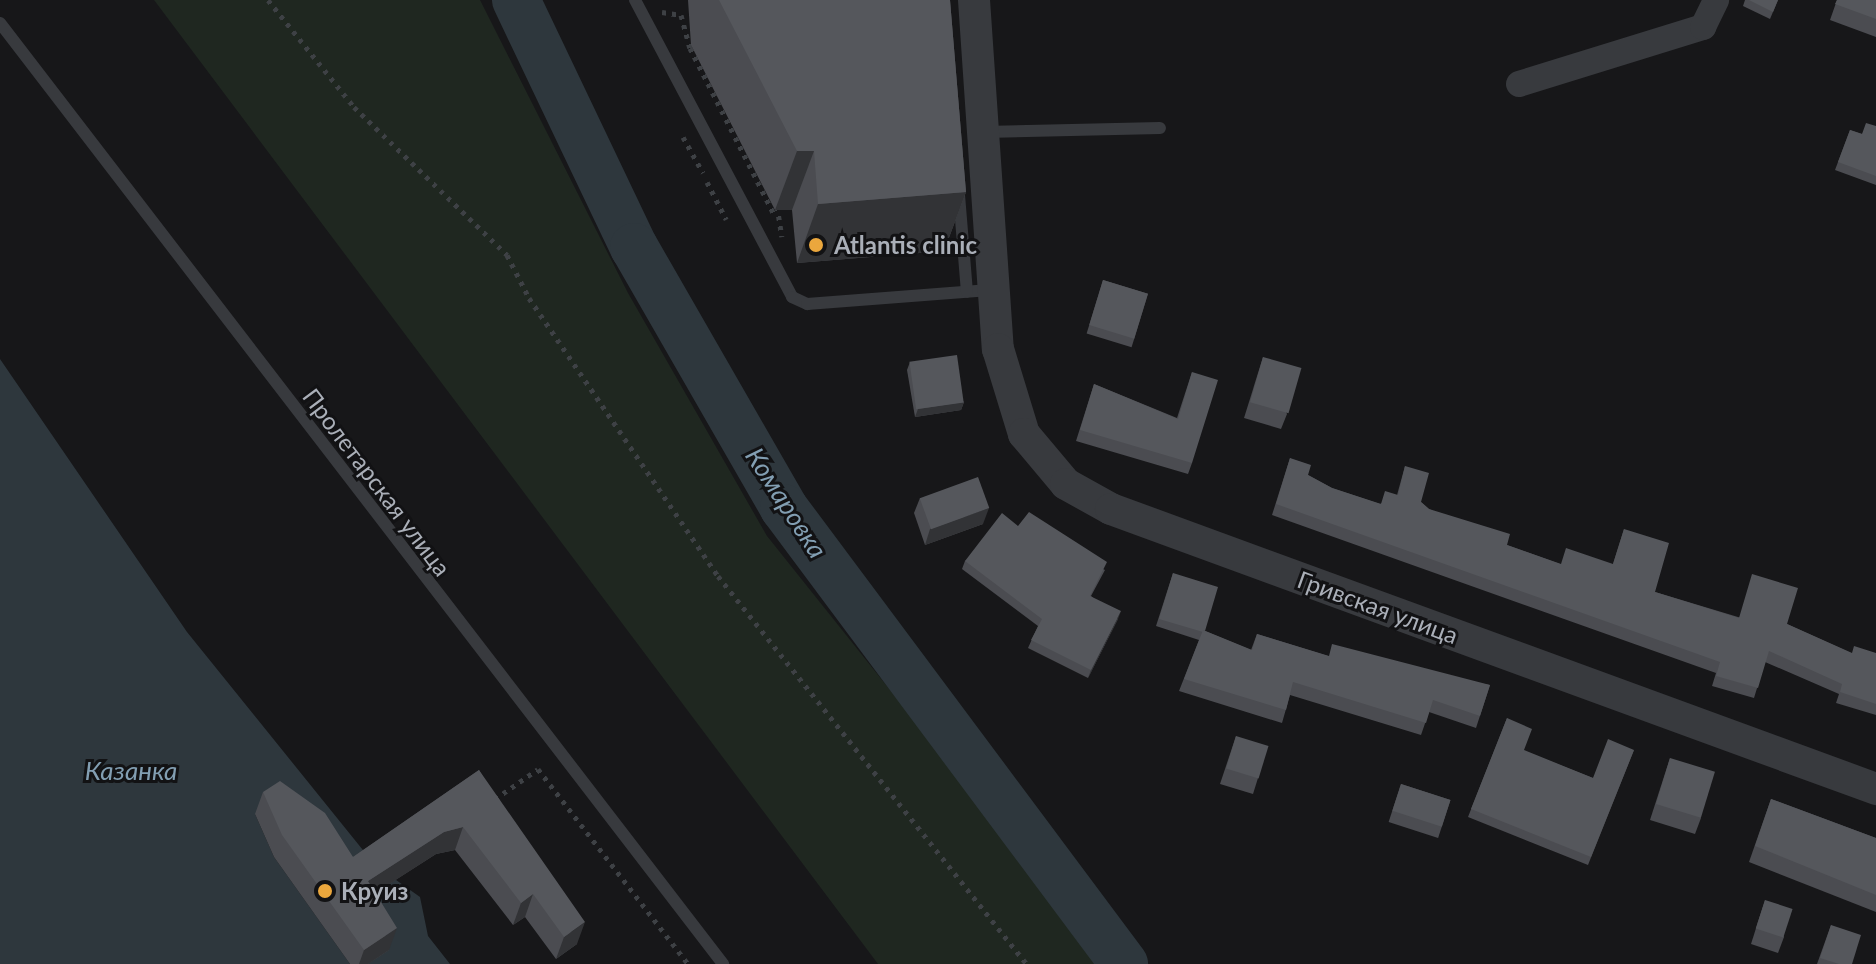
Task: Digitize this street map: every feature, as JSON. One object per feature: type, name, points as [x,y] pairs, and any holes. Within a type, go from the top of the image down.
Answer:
[{"type":"street","name":"Гривская улица","points":[[974,0],[983,297],[1005,387],[1024,434],[1047,467],[1094,502],[1876,789]]},
{"type":"street","points":[[1519,84],[1703,27],[1716,0]]},
{"type":"lane","points":[[635,0],[792,297],[807,304],[983,297],[958,185]]},
{"type":"lane","name":"Пролетарская улица","points":[[0,23],[723,964]]},
{"type":"lane","points":[[980,132],[1160,128]]},
{"type":"path","points":[[268,0],[354,107],[507,255],[529,298],[718,576],[1027,964]]},
{"type":"path","points":[[641,14],[679,13],[690,48],[778,213],[761,159]]},
{"type":"path","points":[[481,809],[538,769],[688,964]]},
{"type":"shaded area","points":[[154,0],[480,0],[628,293],[767,536],[1109,964],[878,964]]},
{"type":"water","name":"Казанка","points":[[0,359],[187,632],[375,865],[420,897],[428,936],[450,964],[368,964],[389,949],[255,814],[274,857],[350,964],[0,964]]},
{"type":"building","points":[[719,0],[950,0],[966,192],[818,204],[814,151],[797,151]]},
{"type":"building","points":[[1749,0],[1778,0],[1773,12]]},
{"type":"building","points":[[1837,0],[1876,0],[1876,19],[1835,4]]},
{"type":"building","points":[[1866,123],[1876,126],[1876,176],[1838,162],[1850,130],[1862,134]]},
{"type":"building","points":[[1103,280],[1148,294],[1134,339],[1089,325]]},
{"type":"building","points":[[957,355],[964,403],[916,409],[909,362]]},
{"type":"building","points":[[1263,357],[1301,368],[1288,413],[1250,402]]},
{"type":"building","points":[[1192,372],[1218,380],[1192,463],[1080,430],[1094,384],[1178,419]]},
{"type":"building","points":[[1290,458],[1311,465],[1308,475],[1332,488],[1381,504],[1385,491],[1398,495],[1405,466],[1429,473],[1421,502],[1429,509],[1510,534],[1507,545],[1561,564],[1566,548],[1613,564],[1624,529],[1669,543],[1655,592],[1739,618],[1752,574],[1798,588],[1787,624],[1852,653],[1854,646],[1876,653],[1876,704],[1840,692],[1842,684],[1769,651],[1758,688],[1716,676],[1720,662],[1276,504]]},
{"type":"building","points":[[978,477],[989,508],[931,529],[920,498]]},
{"type":"building","points":[[1029,512],[1107,562],[1090,596],[1121,611],[1091,670],[1031,640],[1042,619],[965,561],[1002,513],[1018,526]]},
{"type":"building","points":[[1173,573],[1218,587],[1205,631],[1159,619]]},
{"type":"building","points":[[1203,630],[1252,650],[1257,634],[1329,656],[1332,644],[1490,685],[1480,716],[1433,700],[1426,723],[1293,682],[1286,710],[1184,679]]},
{"type":"building","points":[[1507,718],[1532,729],[1524,750],[1593,778],[1608,739],[1634,750],[1591,857],[1471,809]]},
{"type":"building","points":[[1236,736],[1269,746],[1259,778],[1226,769]]},
{"type":"building","points":[[1670,758],[1715,772],[1701,818],[1656,804]]},
{"type":"building","points":[[479,770],[585,922],[564,937],[533,894],[521,903],[463,827],[444,832],[368,881],[397,928],[364,950],[282,835],[263,792],[280,781],[325,813],[353,857]]},
{"type":"building","points":[[1401,784],[1450,800],[1442,827],[1392,811]]},
{"type":"building","points":[[1771,799],[1876,838],[1876,895],[1755,846]]},
{"type":"building","points":[[1765,900],[1793,909],[1783,937],[1756,929]]},
{"type":"building","points":[[1831,925],[1861,935],[1852,964],[1820,958]]},
{"type":"waterway","name":"Комаровка","points":[[516,0],[634,247],[784,508],[1124,964]]},
{"type":"place","name":"Atlantis clinic","points":[[816,245]]},
{"type":"place","name":"Круиз","points":[[325,891]]}]
